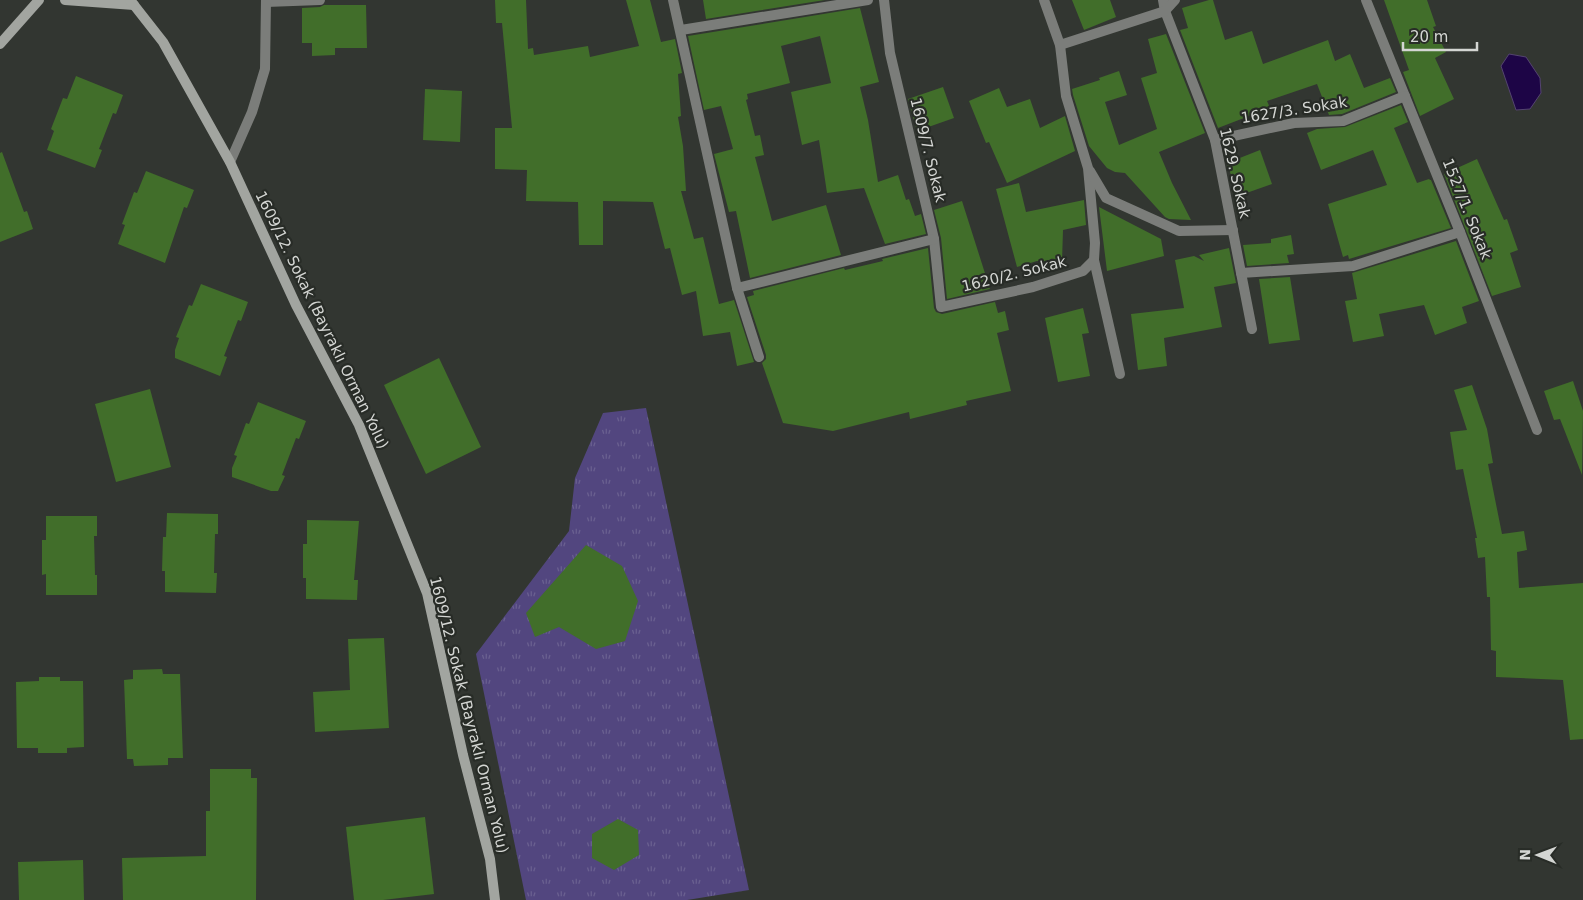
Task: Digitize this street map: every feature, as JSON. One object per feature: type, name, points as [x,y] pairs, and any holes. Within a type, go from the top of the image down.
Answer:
[{"type":"main road","points":[[0,44],[39,0]]},
{"type":"main road","points":[[65,0],[132,2]]},
{"type":"main road","name":"1609/12. Sokak (Bayraklı Orman Yolu)","points":[[132,2],[163,42],[230,162],[296,305],[359,425],[427,593],[463,755],[490,859],[495,900]]},
{"type":"street","points":[[266,1],[297,0]]},
{"type":"street","points":[[266,1],[320,0]]},
{"type":"street","points":[[673,0],[737,288],[759,357]]},
{"type":"street","points":[[681,30],[868,0]]},
{"type":"street","name":"1609/7. Sokak","points":[[884,0],[890,53],[934,239],[941,307]]},
{"type":"street","points":[[1044,0],[1060,45],[1066,96],[1088,168],[1096,243],[1094,260],[1120,374]]},
{"type":"street","points":[[1060,45],[1175,0]]},
{"type":"street","name":"1527/1. Sokak","points":[[1366,0],[1538,430]]},
{"type":"street","points":[[230,162],[252,112],[264,69],[266,1]]},
{"type":"street","name":"1629. Sokak","points":[[1164,5],[1215,140],[1252,329]]},
{"type":"street","name":"1627/3. Sokak","points":[[1215,140],[1294,123],[1343,121],[1405,96]]},
{"type":"street","points":[[1088,168],[1106,198],[1178,231],[1233,230]]},
{"type":"street","points":[[1241,273],[1353,266],[1460,232]]},
{"type":"street","points":[[737,288],[934,239]]},
{"type":"street","name":"1620/2. Sokak","points":[[941,307],[1033,287],[1083,271],[1094,260]]},
{"type":"green space","points":[[646,408],[749,890],[687,900],[526,900],[476,654],[569,531],[575,478],[603,413]]},
{"type":"shaded area","points":[[1509,54],[1526,57],[1540,78],[1541,93],[1530,109],[1516,110],[1501,66]]},
{"type":"building","points":[[495,0],[526,0],[528,49],[533,48],[534,55],[588,46],[590,57],[639,46],[626,0],[650,0],[661,42],[675,39],[682,73],[678,74],[681,116],[678,117],[683,146],[686,191],[681,191],[694,239],[703,237],[719,304],[734,300],[754,362],[737,366],[730,332],[703,336],[696,291],[682,295],[670,248],[665,249],[653,202],[603,201],[603,245],[579,245],[578,202],[526,201],[527,170],[495,169],[495,128],[512,128],[502,23],[496,23]]},
{"type":"building","points":[[703,0],[825,0],[706,19]]},
{"type":"building","points":[[1072,0],[1110,0],[1116,17],[1084,30]]},
{"type":"building","points":[[1213,0],[1225,40],[1252,31],[1263,64],[1328,40],[1335,61],[1350,54],[1364,88],[1390,78],[1396,92],[1342,114],[1329,115],[1317,84],[1267,101],[1270,108],[1218,128],[1180,30],[1188,28],[1182,8]]},
{"type":"building","points":[[1384,0],[1427,0],[1436,26],[1433,27],[1446,52],[1435,58],[1454,99],[1420,116],[1403,72],[1409,70]]},
{"type":"building","points":[[324,5],[366,5],[367,48],[335,48],[335,55],[312,56],[312,43],[302,43],[302,8]]},
{"type":"building","points":[[860,8],[879,82],[860,87],[868,120],[878,182],[898,175],[906,200],[909,199],[915,216],[921,214],[926,234],[885,244],[864,188],[827,193],[819,140],[802,145],[791,92],[831,83],[820,36],[781,46],[790,83],[747,94],[748,99],[746,100],[755,136],[760,135],[764,155],[755,157],[772,221],[826,205],[841,255],[750,278],[736,211],[729,212],[714,154],[733,149],[721,106],[704,110],[688,36]]},
{"type":"building","points":[[1166,34],[1205,133],[1159,152],[1191,220],[1169,219],[1165,217],[1125,173],[1115,172],[1107,168],[1089,146],[1072,89],[1100,80],[1099,78],[1119,71],[1127,95],[1105,102],[1119,145],[1157,129],[1141,78],[1157,73],[1148,39]]},
{"type":"building","points":[[76,76],[123,95],[116,114],[113,113],[99,149],[102,150],[95,168],[47,150],[54,131],[51,129],[63,98],[67,99]]},
{"type":"building","points":[[943,87],[954,118],[917,131],[908,99]]},
{"type":"building","points":[[999,88],[1007,107],[1030,99],[1040,128],[1065,116],[1075,151],[1007,183],[989,142],[986,143],[969,101]]},
{"type":"building","points":[[425,89],[462,91],[460,142],[423,140]]},
{"type":"building","points":[[1401,105],[1408,122],[1394,128],[1417,183],[1431,180],[1451,228],[1349,259],[1348,255],[1343,257],[1328,204],[1387,185],[1373,150],[1321,170],[1307,133],[1317,129],[1345,127]]},
{"type":"building","points":[[1260,150],[1272,184],[1238,196],[1227,163]]},
{"type":"building","points":[[2,152],[24,212],[27,211],[33,229],[0,242],[0,153]]},
{"type":"building","points":[[1477,159],[1504,220],[1507,219],[1518,250],[1510,253],[1521,287],[1492,296],[1444,174]]},
{"type":"building","points":[[146,171],[194,190],[187,208],[184,207],[165,263],[118,244],[125,225],[122,224],[134,192],[137,193]]},
{"type":"building","points":[[1019,183],[1026,212],[1084,200],[1086,225],[1063,230],[1062,262],[1037,261],[1017,267],[996,189]]},
{"type":"building","points":[[962,201],[990,289],[947,299],[941,238],[934,210]]},
{"type":"building","points":[[1099,207],[1161,239],[1164,256],[1107,271]]},
{"type":"building","points":[[1291,235],[1294,254],[1287,255],[1289,263],[1247,266],[1243,245],[1271,243],[1271,239]]},
{"type":"building","points":[[1456,241],[1479,301],[1462,307],[1467,323],[1435,335],[1424,305],[1379,314],[1384,336],[1353,342],[1345,301],[1357,299],[1352,273]]},
{"type":"building","points":[[928,248],[936,312],[942,314],[995,302],[998,313],[1005,311],[1009,330],[997,333],[1011,391],[966,401],[967,405],[910,419],[909,412],[833,431],[783,423],[762,363],[766,359],[766,355],[747,297],[754,295],[753,291],[844,268],[845,270],[883,261],[882,259]]},
{"type":"building","points":[[1229,248],[1236,283],[1214,287],[1222,327],[1164,338],[1167,366],[1138,370],[1131,314],[1184,308],[1175,260],[1194,256],[1204,261],[1199,255]]},
{"type":"building","points":[[1290,277],[1300,340],[1269,344],[1259,279]]},
{"type":"building","points":[[201,284],[248,302],[241,321],[238,320],[224,356],[227,357],[220,376],[175,358],[175,350],[179,338],[176,337],[189,305],[192,306]]},
{"type":"building","points":[[1083,308],[1089,333],[1082,334],[1090,376],[1058,382],[1045,318]]},
{"type":"building","points":[[439,358],[481,447],[426,474],[384,385]]},
{"type":"building","points":[[1573,381],[1583,411],[1582,475],[1560,419],[1554,420],[1544,391]]},
{"type":"building","points":[[1472,385],[1487,429],[1493,463],[1488,464],[1502,534],[1524,531],[1527,550],[1517,552],[1519,588],[1583,583],[1583,739],[1570,740],[1563,680],[1496,677],[1496,651],[1491,650],[1490,597],[1487,597],[1485,557],[1478,558],[1475,538],[1477,538],[1463,469],[1456,470],[1450,432],[1467,430],[1454,390]]},
{"type":"building","points":[[150,389],[171,467],[116,482],[95,404]]},
{"type":"building","points":[[258,402],[306,421],[299,439],[296,438],[282,475],[285,476],[278,491],[271,491],[232,477],[232,468],[237,456],[234,455],[246,423],[249,424]]},
{"type":"building","points":[[167,513],[218,514],[218,534],[215,534],[214,573],[217,573],[216,593],[165,592],[165,571],[162,571],[163,537],[166,537]]},
{"type":"building","points":[[46,516],[97,516],[97,536],[94,536],[97,595],[46,595],[46,574],[42,575],[42,540],[46,540]]},
{"type":"building","points":[[307,520],[359,521],[354,580],[358,580],[357,600],[306,599],[306,578],[303,578],[303,544],[307,544]]},
{"type":"building","points":[[586,545],[622,566],[638,601],[625,641],[596,649],[559,627],[535,637],[526,613]]},
{"type":"building","points":[[384,638],[389,728],[315,732],[313,692],[350,690],[348,639]]},
{"type":"building","points":[[162,669],[163,674],[180,674],[183,758],[168,758],[168,765],[134,766],[133,759],[127,759],[124,680],[133,679],[133,670]]},
{"type":"building","points":[[39,677],[60,677],[60,681],[83,681],[84,747],[67,748],[67,753],[38,753],[38,748],[17,748],[16,682],[39,681]]},
{"type":"building","points":[[210,769],[251,769],[251,778],[257,778],[256,900],[123,900],[122,858],[206,856],[206,811],[210,811]]},
{"type":"building","points":[[425,817],[434,894],[383,900],[354,900],[346,827]]},
{"type":"building","points":[[618,819],[638,830],[639,855],[614,870],[592,858],[592,834]]},
{"type":"building","points":[[83,860],[84,900],[19,900],[18,862]]}]
